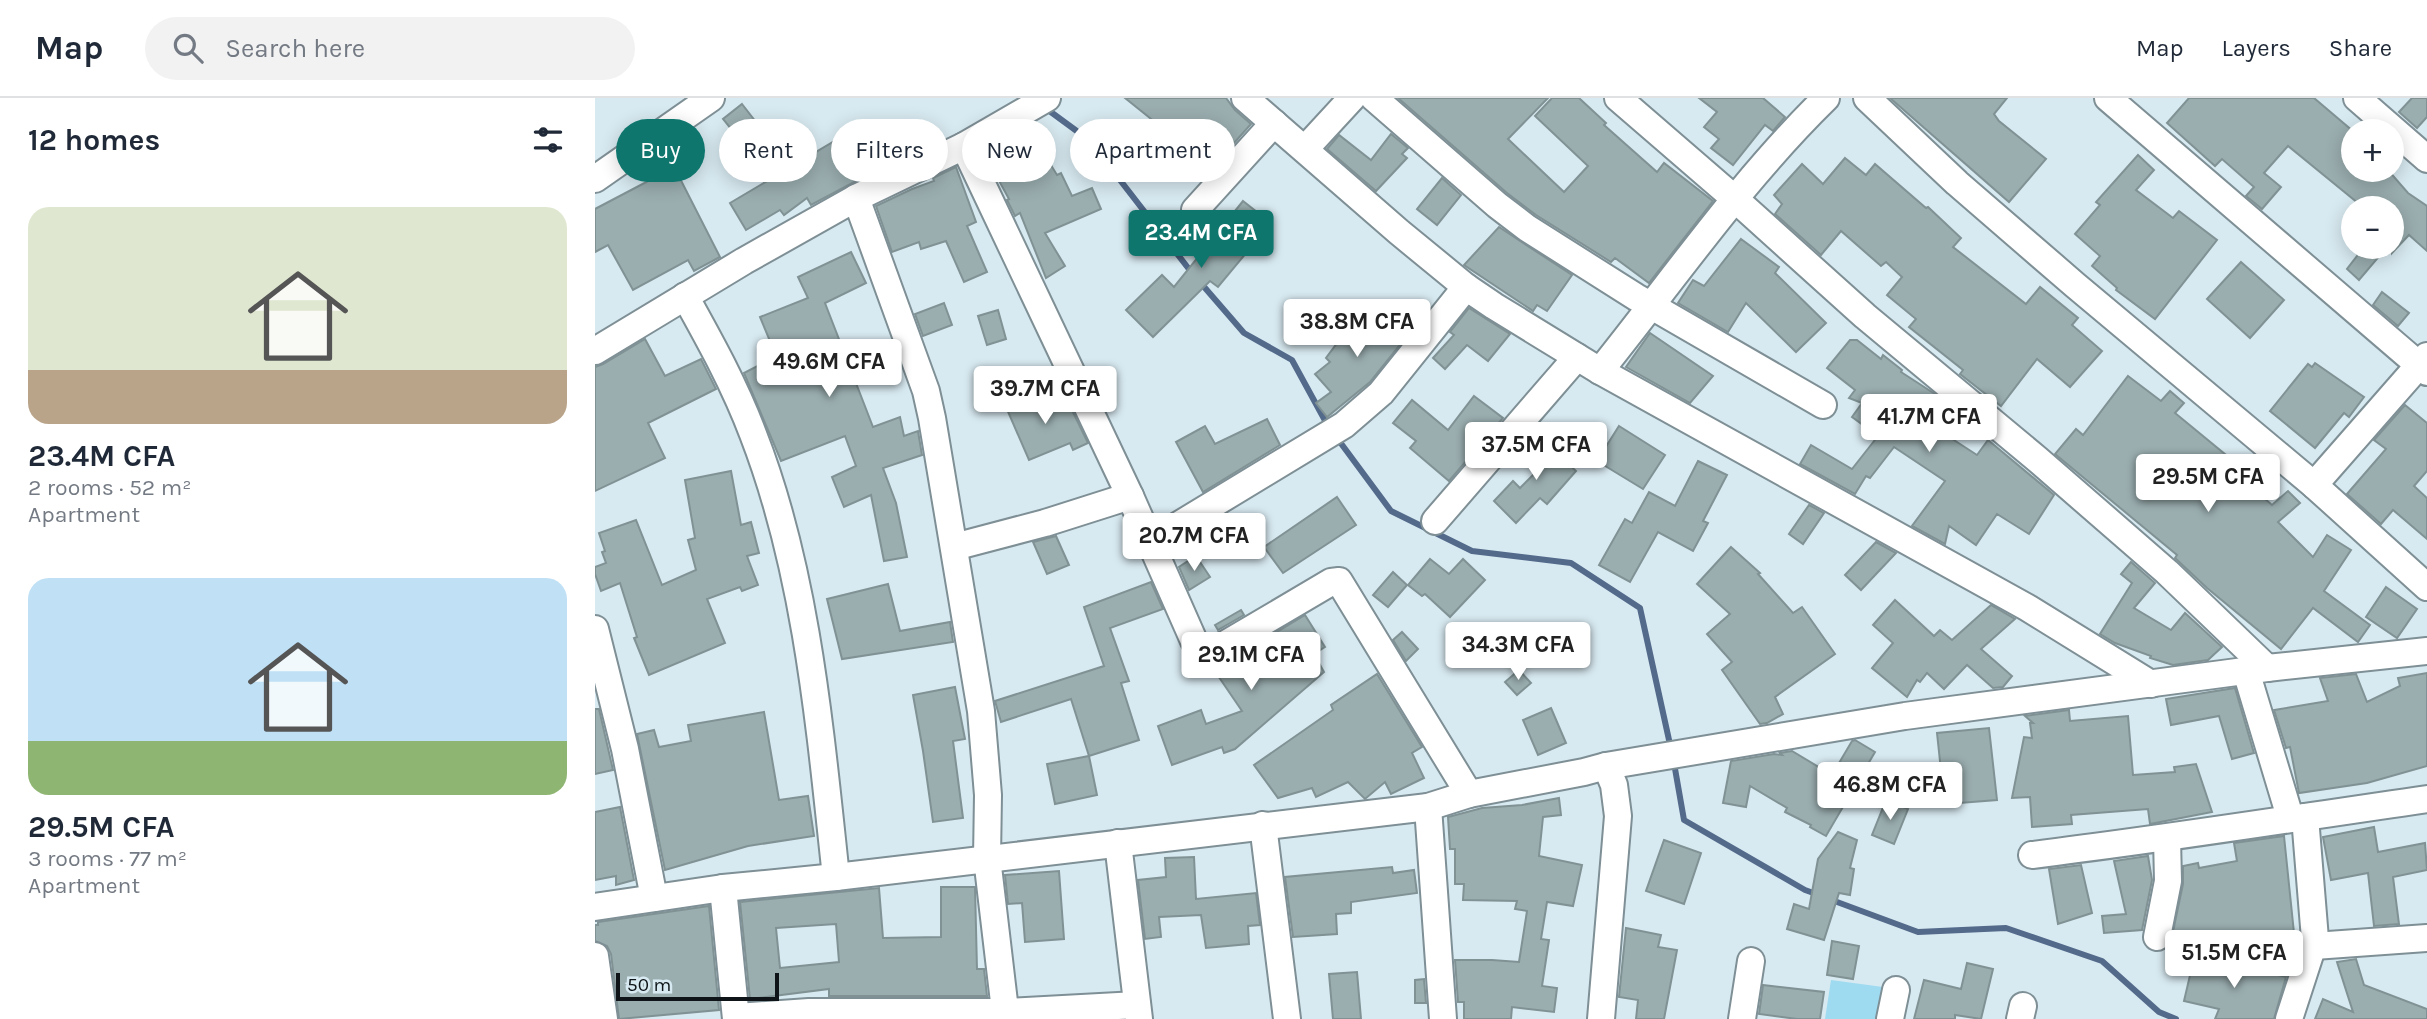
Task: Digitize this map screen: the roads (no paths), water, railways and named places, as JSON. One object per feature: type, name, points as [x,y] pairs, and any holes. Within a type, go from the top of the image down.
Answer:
[{"type":"street","points":[[595,179],[711,98]]},
{"type":"street","points":[[1011,119],[1047,98]]},
{"type":"street","points":[[1245,98],[1466,287],[1600,371],[2028,608],[2151,684]]},
{"type":"street","points":[[1305,149],[1352,98]]},
{"type":"street","points":[[1374,98],[1527,228],[1823,405]]},
{"type":"street","points":[[1618,98],[1821,278],[2167,572],[2256,669],[2298,817],[2315,931],[2314,946],[2289,1019]]},
{"type":"street","points":[[1600,371],[1735,199],[1774,152],[1826,98]]},
{"type":"street","points":[[1867,98],[1957,183],[2314,485],[2427,587]]},
{"type":"street","points":[[2108,98],[2424,364],[2314,485]]},
{"type":"street","points":[[2357,98],[2427,159]]},
{"type":"street","points":[[1195,210],[1274,123]]},
{"type":"street","points":[[595,352],[685,296],[856,198],[962,147]]},
{"type":"street","points":[[981,182],[1130,496],[1194,641],[1202,649],[1214,651],[1331,582],[1339,581],[1469,794]]},
{"type":"street","points":[[856,198],[926,391],[981,711],[988,795],[987,858],[1006,1016]]},
{"type":"street","points":[[1149,543],[1344,425],[1381,393],[1466,287]]},
{"type":"street","points":[[685,296],[724,366],[754,435],[779,517],[801,606],[817,696],[836,877]]},
{"type":"street","points":[[1435,521],[1577,357]]},
{"type":"street","points":[[954,547],[1045,523],[1130,496]]},
{"type":"street","points":[[595,629],[625,749],[654,898]]},
{"type":"street","points":[[595,907],[723,888],[1428,807],[1469,794],[1606,766],[1905,716],[2256,669],[2427,651]]},
{"type":"street","points":[[1601,1019],[1618,816],[1614,785],[1606,766]]},
{"type":"street","points":[[2032,855],[2167,838],[2427,799]]},
{"type":"street","points":[[1428,807],[1443,1019]]},
{"type":"street","points":[[1263,825],[1287,1019]]},
{"type":"street","points":[[2157,937],[2168,881],[2167,838]]},
{"type":"street","points":[[723,888],[736,1018],[809,1012],[882,1016],[1138,1012],[1118,843]]},
{"type":"street","points":[[2314,946],[2427,938]]},
{"type":"street","points":[[595,956],[604,1019]]},
{"type":"street","points":[[1742,1019],[1751,961]]},
{"type":"street","points":[[1890,1019],[1896,990]]},
{"type":"waterway","points":[[1044,107],[1089,140],[1192,273]]},
{"type":"waterway","points":[[1199,281],[1244,333],[1292,360],[1328,426]]},
{"type":"waterway","points":[[1337,438],[1391,511],[1472,551],[1571,563],[1640,608],[1671,749]]},
{"type":"waterway","points":[[1674,763],[1684,820],[1805,890],[1819,895]]},
{"type":"waterway","points":[[1829,899],[1918,932],[2006,928],[2102,961],[2159,1012],[2176,1019]]}]
